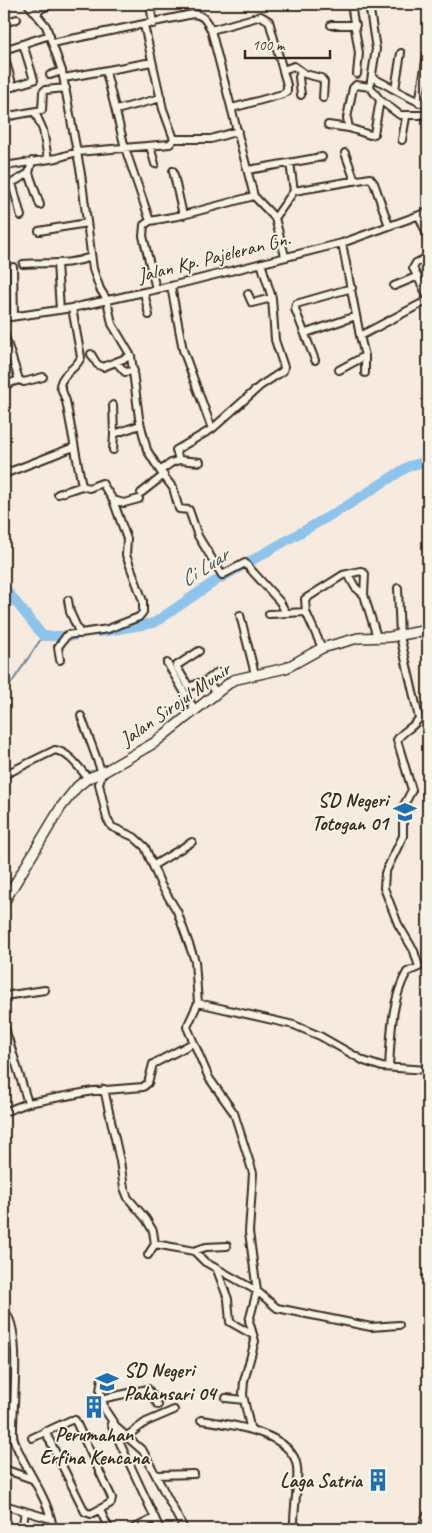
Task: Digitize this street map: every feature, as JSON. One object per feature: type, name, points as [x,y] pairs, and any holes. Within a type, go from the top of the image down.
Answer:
[{"type":"main road","points":[[423,1529],[428,1517]]},
{"type":"street","points":[[28,4],[38,13],[50,35],[63,74],[77,152],[91,257],[96,279],[107,300],[112,324],[131,356],[140,425],[148,450],[175,492],[179,508],[189,510],[198,536],[222,576],[245,563],[252,574],[280,602],[286,613]]},
{"type":"street","points":[[38,13],[40,9],[53,4]]},
{"type":"street","points":[[150,4],[153,24]]},
{"type":"street","points":[[351,4],[356,25],[359,53],[357,74]]},
{"type":"street","points":[[369,4],[376,48],[373,78],[370,87]]},
{"type":"street","points":[[52,43],[200,14],[205,18],[211,30],[254,196],[275,218],[285,256]]},
{"type":"street","points":[[211,30],[261,16],[265,17],[269,21],[283,70],[287,85],[287,90],[284,94],[232,108]]},
{"type":"street","points":[[4,23],[17,19]]},
{"type":"street","points":[[144,25],[161,98],[174,139]]},
{"type":"street","points":[[331,25],[356,25]]},
{"type":"street","points":[[4,50],[50,35]]},
{"type":"street","points":[[4,89],[35,78],[23,44]]},
{"type":"street","points":[[395,89],[401,53]]},
{"type":"street","points":[[4,55],[13,87]]},
{"type":"street","points":[[420,103],[426,55]]},
{"type":"street","points":[[50,74],[106,72],[152,62]]},
{"type":"street","points":[[283,70],[294,66],[301,72],[323,79],[324,98]]},
{"type":"street","points":[[106,72],[125,148],[150,221]]},
{"type":"street","points":[[301,72],[299,77],[302,95]]},
{"type":"street","points":[[373,78],[420,103],[428,105]]},
{"type":"street","points":[[349,128],[347,118],[353,88],[356,85],[370,87],[380,100],[406,117],[428,115]]},
{"type":"street","points":[[4,117],[44,109],[43,92],[45,90],[66,88]]},
{"type":"street","points":[[116,110],[161,98]]},
{"type":"street","points":[[328,126],[349,128],[358,132],[374,134],[380,100]]},
{"type":"street","points":[[35,112],[43,130],[48,159]]},
{"type":"street","points":[[402,140],[406,117]]},
{"type":"street","points":[[174,139],[211,139],[238,131]]},
{"type":"street","points":[[4,166],[57,158],[77,152],[170,144],[174,139]]},
{"type":"street","points":[[150,146],[155,164]]},
{"type":"street","points":[[344,153],[355,180]]},
{"type":"street","points":[[248,170],[322,157]]},
{"type":"street","points":[[32,161],[29,173],[40,205]]},
{"type":"street","points":[[275,218],[294,191],[290,163]]},
{"type":"street","points":[[173,172],[183,216]]},
{"type":"street","points":[[21,216],[12,183],[29,173]]},
{"type":"street","points":[[294,191],[370,178],[373,180],[389,226]]},
{"type":"street","points":[[156,289],[143,236],[144,226],[150,221],[183,216],[254,196]]},
{"type":"street","name":"Jalan Kp. Pajeleran Gn.","points":[[4,318],[72,308],[171,286],[342,243],[428,212]]},
{"type":"street","points":[[419,216],[428,236]]},
{"type":"street","points":[[39,231],[87,224]]},
{"type":"street","points":[[342,243],[365,356],[365,373]]},
{"type":"street","points":[[23,264],[74,264],[91,257]]},
{"type":"street","points":[[360,336],[428,299],[416,276],[414,265],[428,257]]},
{"type":"street","points":[[57,263],[60,310]]},
{"type":"street","points":[[179,460],[176,450],[212,429],[260,386],[283,371],[284,367],[274,335],[272,298],[261,263]]},
{"type":"street","points":[[13,267],[14,316]]},
{"type":"street","points":[[394,286],[416,276]]},
{"type":"street","points":[[171,286],[183,350],[212,429]]},
{"type":"street","points":[[315,360],[295,309],[298,303],[352,288]]},
{"type":"street","points":[[144,292],[149,315]]},
{"type":"street","points":[[248,294],[252,303],[272,298]]},
{"type":"street","points":[[72,308],[81,357],[74,369],[63,376],[60,385],[66,401],[82,486]]},
{"type":"street","points":[[306,333],[356,316]]},
{"type":"street","points":[[4,333],[19,380]]},
{"type":"street","points":[[91,354],[100,366],[106,367],[131,356]]},
{"type":"street","points":[[339,370],[365,356]]},
{"type":"street","points":[[117,363],[125,372],[134,371]]},
{"type":"street","points":[[4,385],[19,380],[24,382],[43,377]]},
{"type":"street","points":[[113,405],[113,450]]},
{"type":"street","points":[[114,434],[140,425]]},
{"type":"street","points":[[4,474],[74,447]]},
{"type":"street","points":[[114,500],[124,503],[140,496],[171,463],[179,460],[200,462]]},
{"type":"street","points":[[58,494],[82,486],[89,488],[102,483],[114,500],[127,539],[126,555],[143,601],[143,612],[139,617],[108,629],[64,637],[58,647],[60,660]]},
{"type":"street","points":[[322,648],[306,612],[304,602],[307,597],[327,583],[348,574],[364,572],[364,595],[377,638]]},
{"type":"street","points":[[348,574],[355,587],[364,595]]},
{"type":"street","points":[[389,1067],[393,1017],[403,980],[407,972],[419,967],[414,951],[398,924],[384,888],[385,873],[403,836],[403,807],[412,790],[397,740],[419,718],[400,636],[398,588]]},
{"type":"street","points":[[68,600],[70,612],[80,634]]},
{"type":"street","points":[[269,614],[306,612]]},
{"type":"street","points":[[240,615],[255,674]]},
{"type":"street","name":"Jalan Sirojul Munir","points":[[4,902],[61,808],[77,787],[88,778],[102,773],[154,743],[233,680],[286,668],[322,648],[358,638],[400,636],[428,630]]},
{"type":"street","points":[[200,651],[176,666],[189,688],[207,680],[218,672]]},
{"type":"street","points":[[167,663],[195,710]]},
{"type":"street","points":[[207,680],[216,692]]},
{"type":"street","points":[[81,716],[102,773],[99,784],[107,820],[115,830],[134,837],[143,844],[154,865],[161,885],[177,910],[195,961],[198,1003],[188,1022],[192,1043],[209,1078],[234,1113],[253,1173],[250,1232],[257,1291],[249,1321],[255,1341],[244,1381],[244,1400],[250,1427]]},
{"type":"street","points":[[4,775],[55,750],[69,757],[88,778]]},
{"type":"street","points":[[154,865],[192,842]]},
{"type":"street","points":[[4,996],[45,990]]},
{"type":"street","points":[[198,1003],[294,1025],[320,1036],[364,1062],[389,1067],[428,1070]]},
{"type":"street","points":[[4,1025],[28,1102]]},
{"type":"street","points":[[4,1112],[28,1102],[104,1089],[143,1087],[148,1083],[153,1064],[192,1043]]},
{"type":"street","points":[[104,1089],[120,1160],[124,1188],[133,1206],[150,1223],[155,1244],[148,1255]]},
{"type":"street","points":[[155,1244],[194,1251],[206,1247],[227,1246]]},
{"type":"street","points":[[194,1251],[217,1270],[257,1291],[277,1308],[370,1326],[399,1325]]},
{"type":"street","points":[[217,1270],[228,1300],[230,1322],[253,1335]]},
{"type":"street","points":[[4,1311],[10,1321],[15,1365],[14,1439],[51,1519],[53,1529]]},
{"type":"street","points":[[102,1378],[99,1400],[133,1467],[160,1529]]},
{"type":"street","points":[[99,1400],[148,1390],[158,1405]]},
{"type":"street","points":[[226,1398],[244,1400]]},
{"type":"street","points":[[99,1400],[111,1418],[139,1446],[184,1529]]},
{"type":"street","points":[[127,1436],[146,1422],[174,1410]]},
{"type":"street","points":[[32,1438],[45,1431],[71,1420],[76,1422],[112,1498],[111,1503],[91,1514],[83,1509],[45,1431]]},
{"type":"street","points":[[201,1420],[250,1427],[281,1444],[295,1460],[298,1472],[294,1529]]},
{"type":"street","points":[[4,1469],[32,1479]]},
{"type":"street","points":[[156,1475],[194,1474]]},
{"type":"street","points":[[4,1505],[51,1519]]},
{"type":"street","points":[[100,1510],[109,1529]]},
{"type":"street","points":[[22,1529],[25,1512]]},
{"type":"street","points":[[133,1529],[155,1518]]},
{"type":"waterway","name":"Ci Luar","points":[[100,632],[154,623],[214,582],[345,507],[409,466],[428,461]]},
{"type":"waterway","name":"Ci Luar","points":[[4,587],[43,636],[74,636]]},
{"type":"waterway","points":[[4,694],[43,636]]},
{"type":"place","name":"SD Negeri Totogan 01","points":[[405,812]]},
{"type":"place","name":"SD Negeri Pakansari 04","points":[[107,1382]]},
{"type":"place","name":"Perumahan Erfina Kencana","points":[[94,1407]]},
{"type":"place","name":"Laga Satria","points":[[378,1480]]}]
